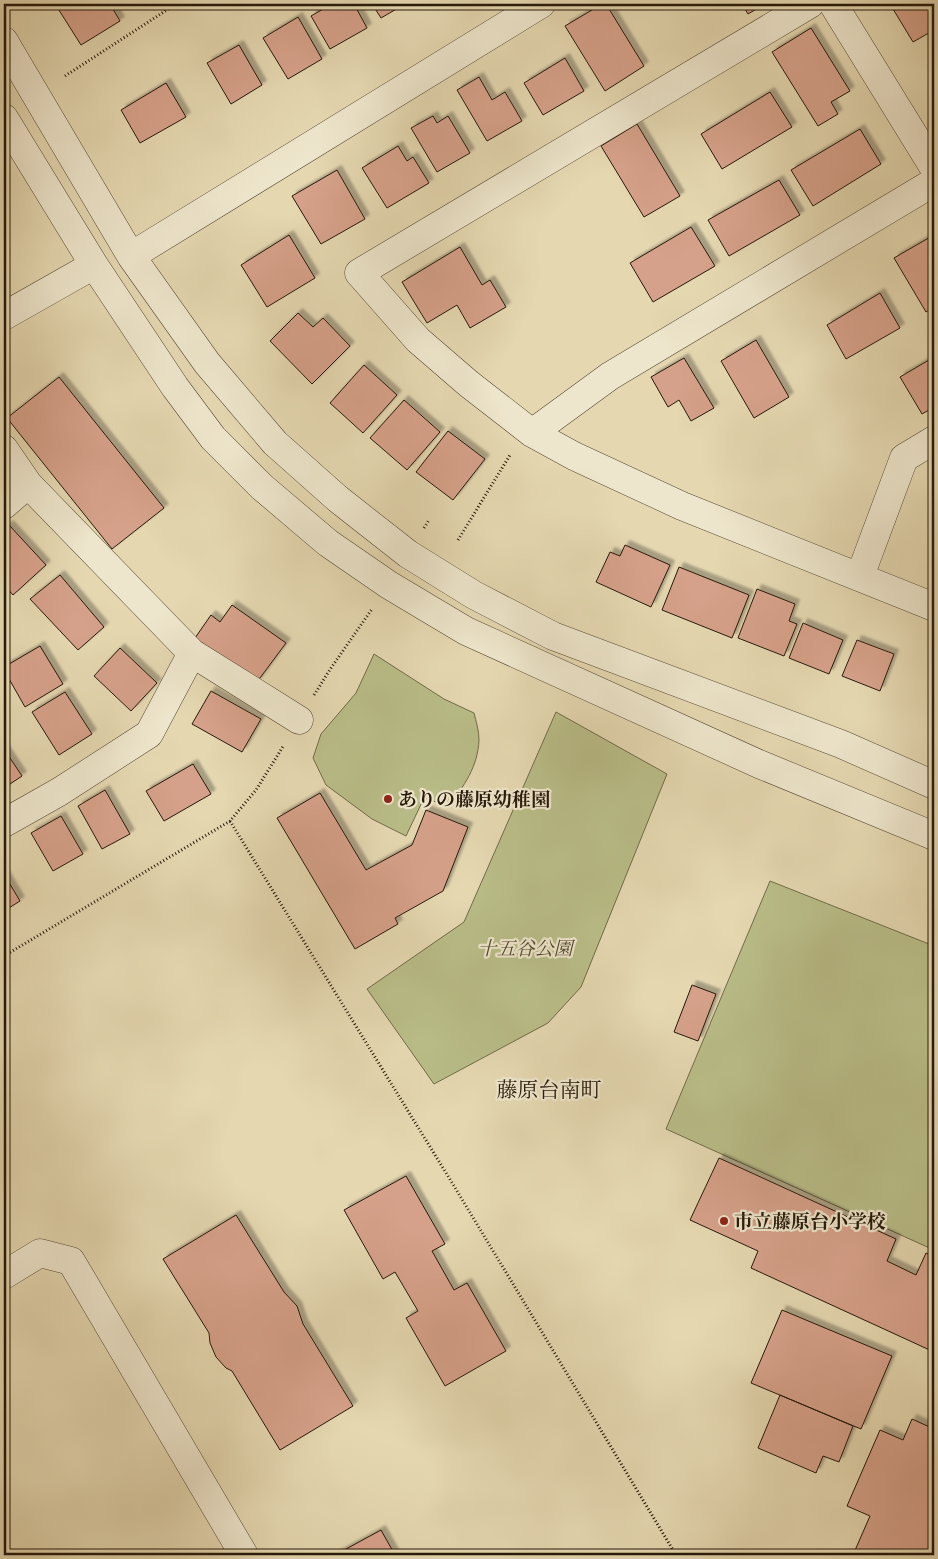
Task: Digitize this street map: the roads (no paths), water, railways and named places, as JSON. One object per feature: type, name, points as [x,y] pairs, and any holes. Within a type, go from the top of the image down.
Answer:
[{"type":"street","points":[[131,256],[540,4]]},
{"type":"street","points":[[810,4],[358,274],[418,340],[469,384],[532,433],[574,456],[682,506],[934,607]]},
{"type":"street","points":[[833,4],[934,168]]},
{"type":"street","points":[[4,42],[131,256],[207,362],[275,443],[338,499],[408,554],[474,595],[553,636],[841,744],[934,785]]},
{"type":"street","points":[[4,118],[94,265],[175,388],[213,438],[262,487],[328,543],[389,585],[466,632],[759,764],[934,836]]},
{"type":"street","points":[[532,433],[610,376],[934,182]]},
{"type":"street","points":[[4,316],[94,265]]},
{"type":"street","points":[[860,576],[904,458],[934,440]]},
{"type":"street","points":[[4,449],[28,484],[192,653],[299,720]]},
{"type":"street","points":[[4,505],[28,484]]},
{"type":"street","points":[[4,823],[59,792],[149,734],[192,653]]},
{"type":"street","points":[[4,1275],[40,1253],[71,1261],[244,1555]]},
{"type":"place","name":"ありの藤原幼稚園","points":[[388,799]]},
{"type":"place","name":"市立藤原台小学校","points":[[724,1221]]},
{"type":"district","name":"藤原台南町","points":[[549,1090]]},
{"type":"park label","name":"十五谷公園","points":[[525,948]]}]
